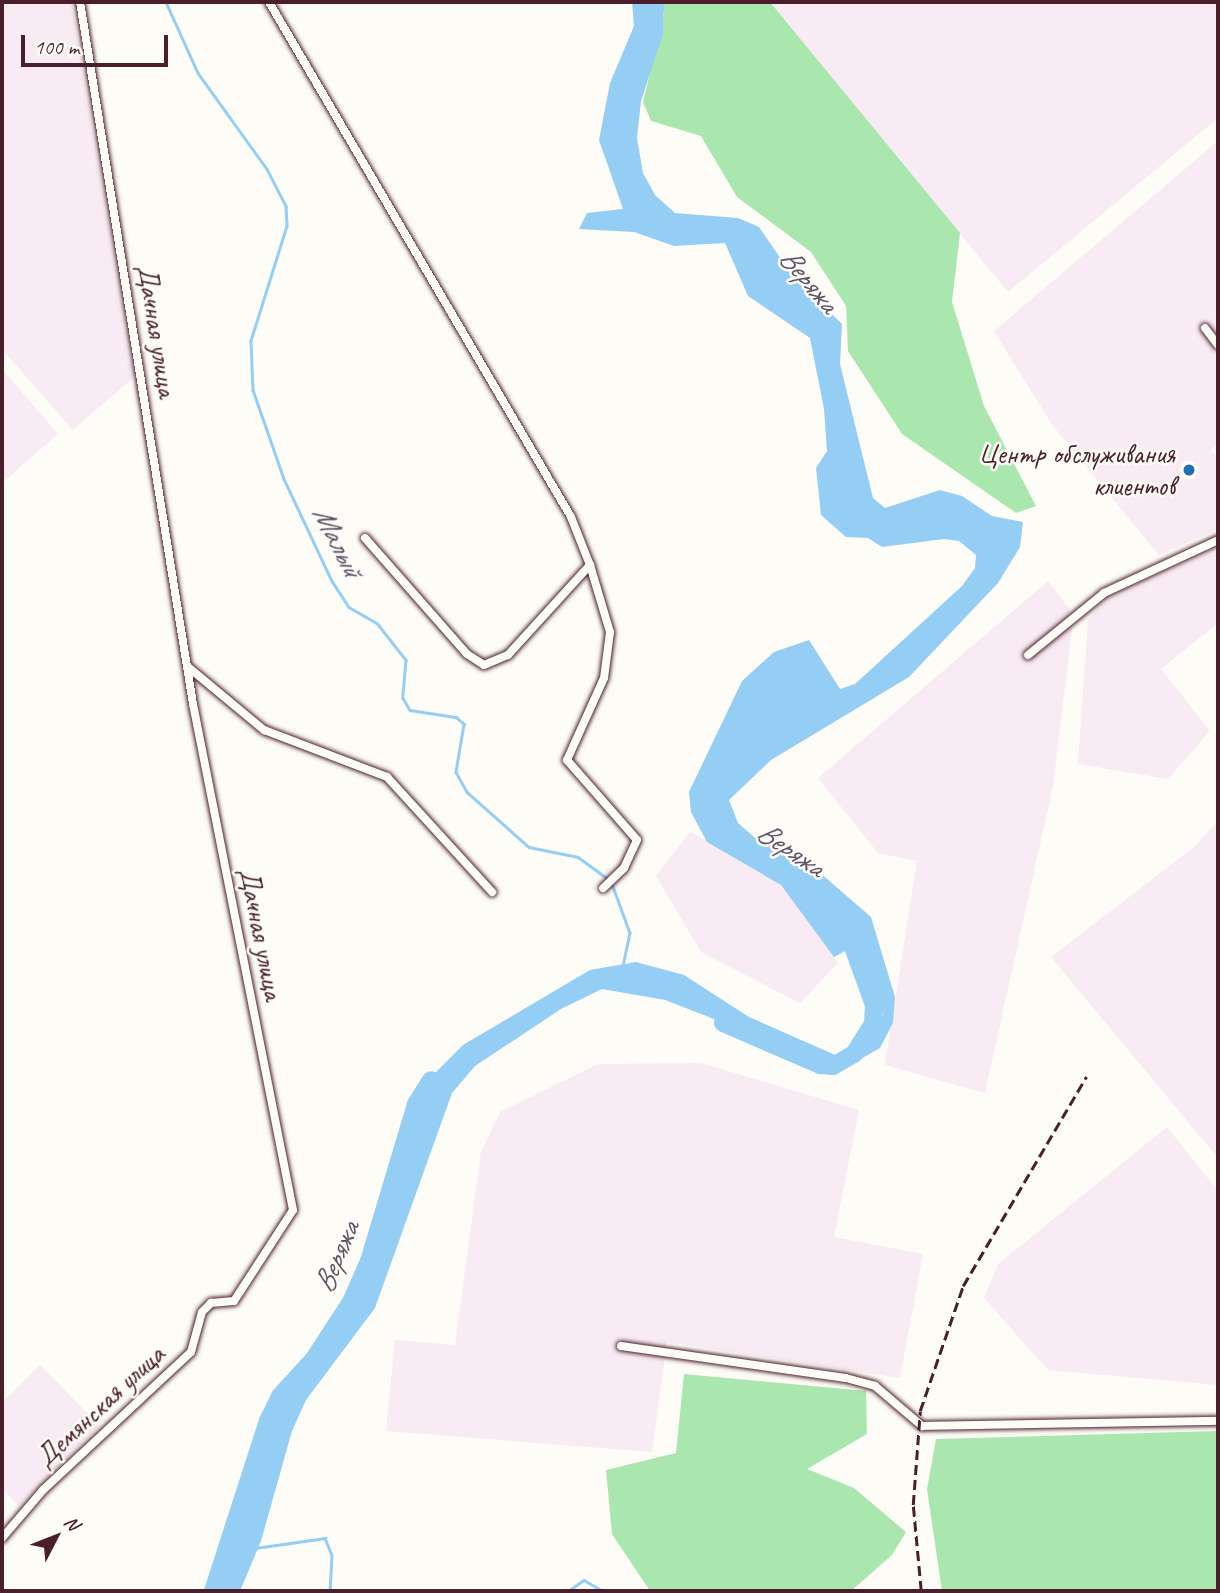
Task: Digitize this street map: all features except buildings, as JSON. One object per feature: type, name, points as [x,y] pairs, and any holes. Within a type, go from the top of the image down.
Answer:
[{"type":"street","name":"Дачная улица","points":[[80,2],[188,667],[293,1210]]},
{"type":"street","points":[[269,2],[571,517],[590,565],[610,632],[604,678],[567,760],[637,840],[624,868],[603,888]]},
{"type":"street","points":[[1205,327],[1218,345]]},
{"type":"street","points":[[365,538],[467,654],[484,665],[508,655],[590,565]]},
{"type":"street","points":[[1028,655],[1104,593],[1218,540]]},
{"type":"street","points":[[188,667],[264,730],[387,777],[492,892]]},
{"type":"street","name":"Демянская улица","points":[[2,1538],[43,1490],[191,1352],[202,1312],[211,1303],[234,1301],[293,1210]]},
{"type":"street","points":[[621,1346],[875,1386],[922,1426],[1218,1421]]},
{"type":"shaded area","points":[[2,2],[72,2],[134,377],[73,430],[2,349]]},
{"type":"shaded area","points":[[770,2],[1218,2],[1218,118],[1008,292]]},
{"type":"shaded area","points":[[1218,141],[1218,444],[1211,450],[1218,459],[1218,529],[1159,555],[1053,426],[994,331]]},
{"type":"shaded area","points":[[2,369],[58,434],[2,483]]},
{"type":"shaded area","points":[[1218,547],[1218,623],[1161,669],[1210,731],[1168,779],[1078,764],[1088,620],[1107,598]]},
{"type":"shaded area","points":[[1048,581],[1070,610],[1072,630],[1053,786],[985,1093],[885,1065],[917,861],[878,853],[818,778]]},
{"type":"shaded area","points":[[1218,821],[1218,1158],[1051,957],[1193,848]]},
{"type":"shaded area","points":[[690,832],[786,881],[838,963],[800,1003],[701,952],[656,876]]},
{"type":"shaded area","points":[[701,1063],[859,1110],[834,1237],[923,1254],[900,1378],[667,1342],[652,1452],[386,1431],[395,1340],[455,1345],[481,1152],[500,1112],[598,1064]]},
{"type":"shaded area","points":[[1167,1127],[1218,1191],[1218,1385],[1048,1370],[984,1298],[998,1264]]},
{"type":"shaded area","points":[[40,1365],[100,1426],[19,1506],[2,1488],[2,1403]]},
{"type":"green space","points":[[660,2],[770,2],[960,233],[952,302],[984,406],[1036,506],[1016,513],[902,434],[848,351],[846,306],[811,252],[737,197],[701,136],[651,121],[643,102],[664,15]]},
{"type":"green space","points":[[684,1374],[866,1391],[867,1434],[807,1469],[854,1488],[906,1532],[892,1555],[851,1591],[650,1591],[612,1534],[606,1470],[676,1453]]},
{"type":"green space","points":[[1218,1431],[1218,1591],[942,1591],[927,1489],[936,1439]]},
{"type":"water","points":[[632,2],[664,2],[663,34],[641,101],[637,138],[643,173],[655,195],[675,213],[738,218],[759,227],[792,275],[842,324],[840,364],[873,498],[885,508],[940,490],[962,496],[992,516],[1023,522],[1020,547],[998,583],[909,677],[771,760],[729,800],[738,823],[754,837],[818,871],[871,917],[895,997],[893,1023],[880,1048],[843,1069],[665,1000],[602,989],[561,1009],[475,1066],[452,1093],[375,1308],[306,1400],[292,1431],[261,1541],[240,1591],[209,1591],[287,1383],[321,1350],[364,1287],[418,1102],[428,1080],[463,1045],[590,970],[636,962],[684,975],[749,1017],[842,1058],[863,1049],[883,1014],[860,943],[834,957],[781,885],[707,842],[691,812],[689,792],[742,681],[774,652],[809,640],[840,689],[855,684],[962,586],[975,568],[976,555],[959,541],[944,539],[882,547],[868,538],[846,537],[821,515],[816,468],[827,451],[824,409],[810,338],[748,296],[725,243],[674,246],[634,232],[579,229],[587,213],[623,209],[599,140],[610,83],[634,26]]},
{"type":"waterway","name":"Малый","points":[[166,2],[198,73],[267,169],[286,206],[287,226],[251,341],[253,390],[284,479],[332,581],[349,607],[377,623],[406,660],[403,698],[410,710],[456,717],[464,724],[456,772],[467,792],[529,847],[578,857],[608,879]]},
{"type":"waterway","name":"Малый","points":[[612,884],[630,933],[623,965]]},
{"type":"waterway","name":"Веряжа","points":[[723,1023],[820,1065],[833,1066],[854,1054],[873,1024],[874,1005],[845,925]]},
{"type":"waterway","name":"Веряжа","points":[[213,1591],[268,1421],[280,1396],[314,1359],[351,1302],[369,1261],[416,1104],[431,1080]]},
{"type":"waterway","points":[[255,1548],[325,1538],[332,1555],[330,1591]]},
{"type":"waterway","points":[[568,1591],[584,1580],[603,1591]]},
{"type":"railway","points":[[921,1591],[913,1505],[920,1411],[963,1286],[1086,1077]]},
{"type":"place","name":"Центр обслуживания клиентов","points":[[1189,470]]}]
